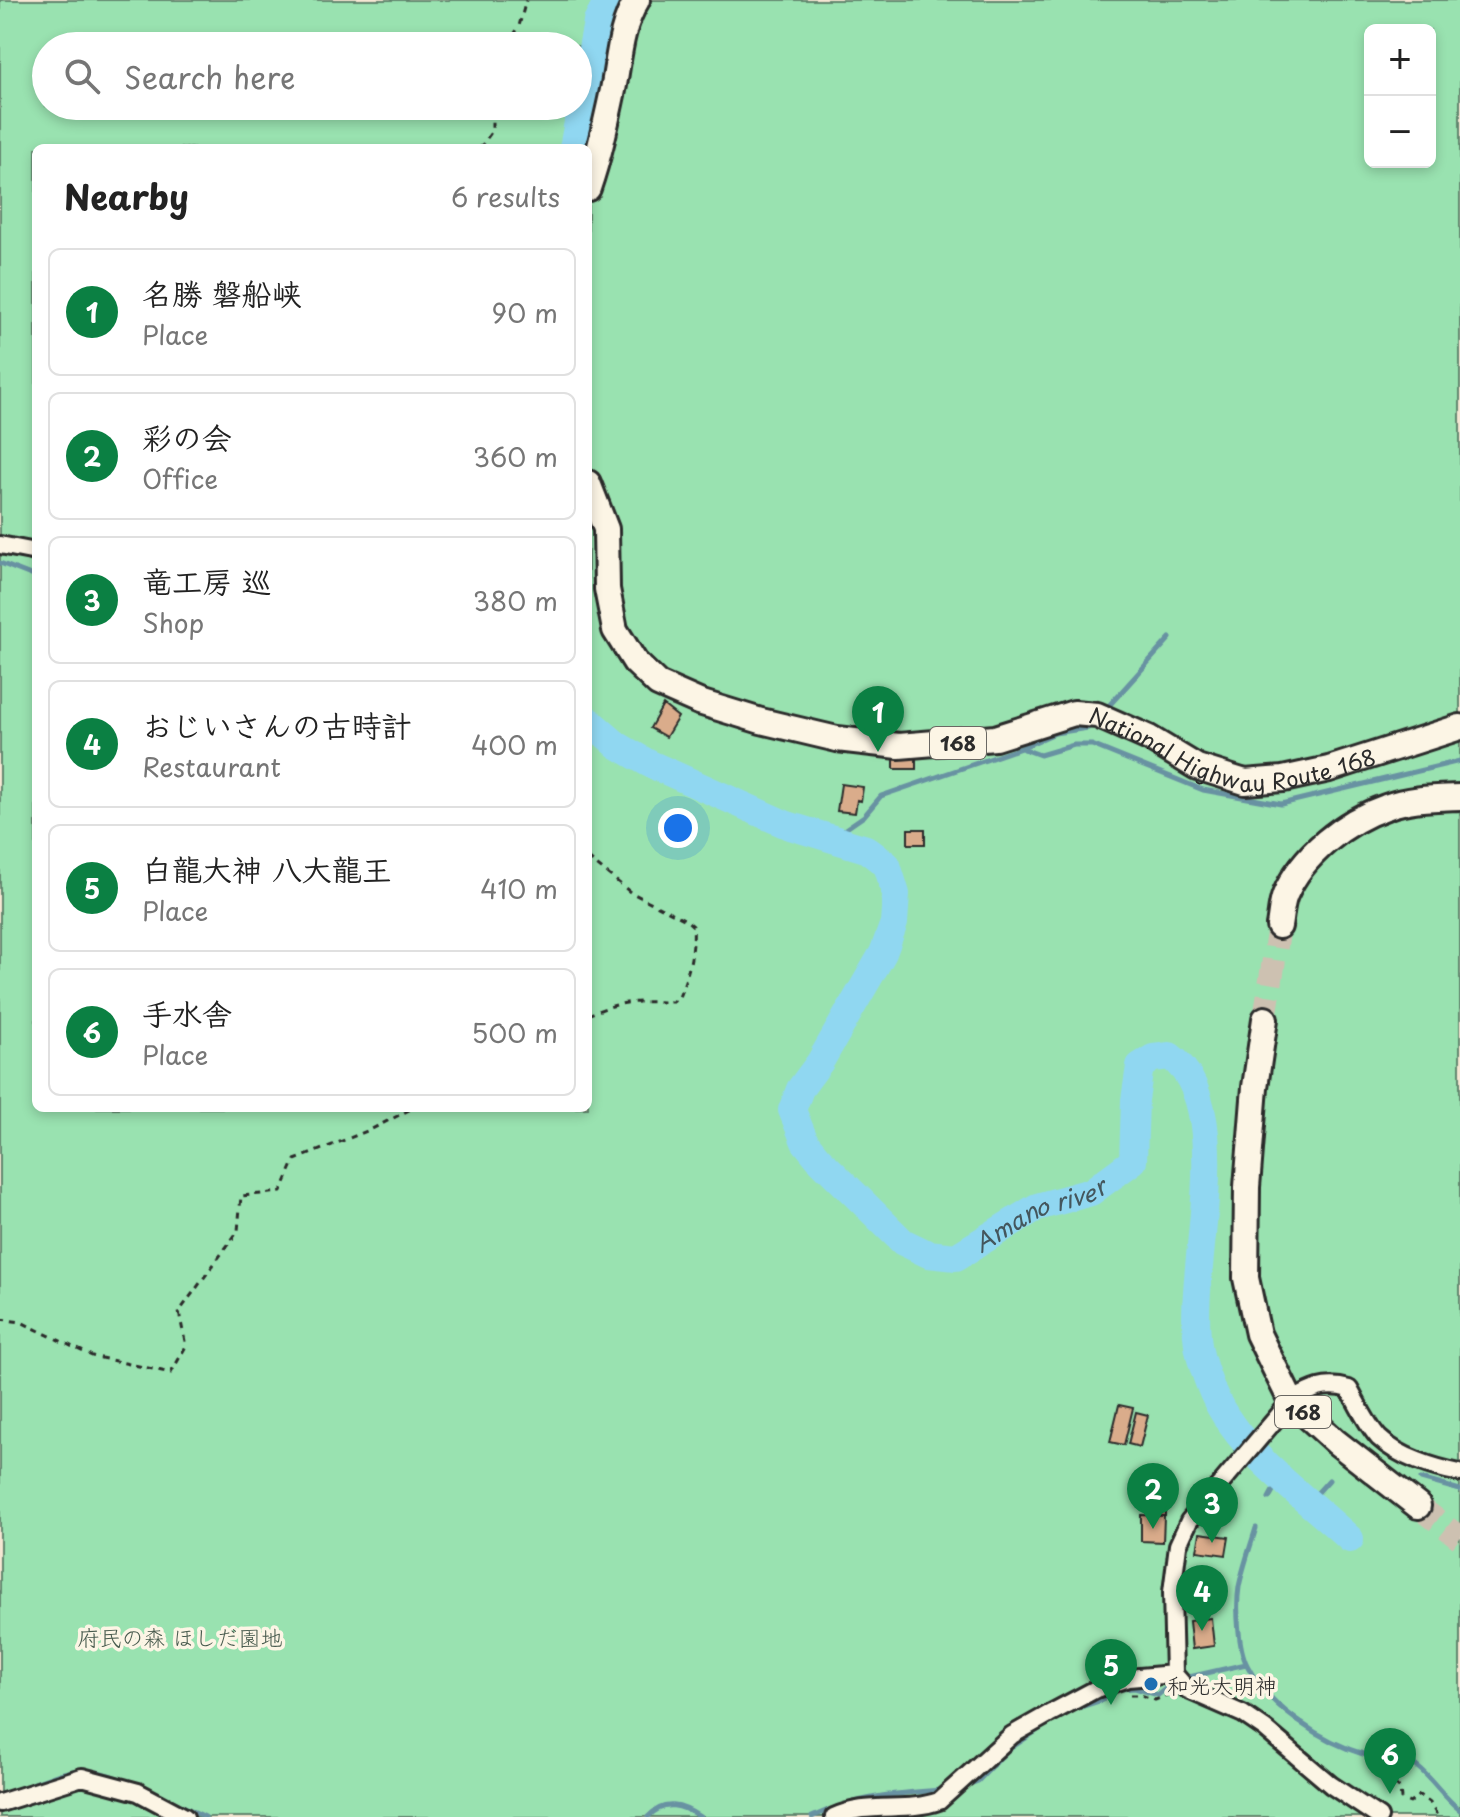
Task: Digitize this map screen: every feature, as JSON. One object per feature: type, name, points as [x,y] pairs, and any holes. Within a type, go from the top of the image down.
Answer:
[{"type":"highway","points":[[592,176],[620,45],[630,10],[637,0]]},
{"type":"highway","name":"National Highway Route 168","points":[[592,510],[615,630],[635,662],[658,684],[748,718],[837,739],[899,746],[995,738],[1074,713],[1097,715],[1149,738],[1197,767],[1245,782],[1283,779],[1329,769],[1460,727]]},
{"type":"highway","points":[[1279,926],[1284,898],[1296,874],[1345,827],[1386,807],[1425,798],[1460,797]]},
{"type":"highway","name":"168","points":[[1265,1019],[1249,1158],[1246,1278],[1258,1334],[1291,1401],[1336,1442],[1418,1506]]},
{"type":"street","points":[[0,545],[32,551]]},
{"type":"street","points":[[1379,1817],[1331,1785],[1265,1729],[1243,1714],[1188,1690],[1174,1674],[1172,1592],[1178,1545],[1189,1521],[1291,1401],[1314,1388],[1332,1384],[1349,1389],[1378,1436],[1393,1449],[1442,1470],[1460,1473]]},
{"type":"street","points":[[834,1817],[863,1808],[924,1806],[939,1801],[1012,1735],[1096,1689],[1128,1678],[1174,1674]]},
{"type":"street","points":[[0,1803],[82,1777],[138,1792],[185,1817]]},
{"type":"path","points":[[516,32],[526,0]]},
{"type":"path","points":[[483,144],[492,131],[492,120]]},
{"type":"path","points":[[592,861],[630,892],[686,920],[693,926],[694,934],[693,949],[679,997],[673,1002],[617,1002],[592,1013]]},
{"type":"path","points":[[0,1319],[21,1322],[92,1356],[171,1373],[186,1346],[179,1312],[238,1231],[241,1196],[281,1192],[295,1160],[405,1112]]},
{"type":"path","points":[[1125,1695],[1147,1696],[1155,1700],[1168,1695]]},
{"type":"path","points":[[1395,1784],[1400,1789],[1401,1799],[1410,1803],[1419,1795],[1430,1803],[1438,1817]]},
{"type":"green space","name":"府民の森 ほしだ園地","points":[[0,0],[1460,0],[1460,1817],[0,1817]]},
{"type":"building","points":[[663,705],[678,717],[666,737],[650,728]]},
{"type":"building","points":[[894,757],[916,757],[916,769],[894,769]]},
{"type":"building","points":[[841,784],[863,787],[855,813],[837,811]]},
{"type":"building","points":[[908,829],[925,829],[925,844],[908,844]]},
{"type":"building","points":[[1119,1405],[1133,1408],[1124,1445],[1110,1442]]},
{"type":"building","points":[[1136,1412],[1148,1415],[1140,1447],[1128,1444]]},
{"type":"building","points":[[1148,1501],[1165,1501],[1165,1516],[1148,1515]]},
{"type":"building","points":[[1141,1515],[1164,1516],[1163,1542],[1141,1541]]},
{"type":"building","points":[[1200,1533],[1229,1537],[1226,1555],[1197,1551]]},
{"type":"building","points":[[1211,1618],[1214,1646],[1192,1649],[1189,1621]]},
{"type":"waterway","name":"Amano river","points":[[592,48],[597,22],[608,0]]},
{"type":"waterway","name":"Amano river","points":[[574,144],[578,120]]},
{"type":"waterway","points":[[0,563],[32,575]]},
{"type":"waterway","points":[[1105,710],[1170,638]]},
{"type":"waterway","name":"Amano river","points":[[592,723],[617,745],[648,763],[787,825],[866,849],[887,865],[896,894],[894,923],[883,953],[820,1062],[800,1089],[792,1110],[805,1142],[818,1158],[903,1242],[928,1254],[956,1257],[1037,1207],[1091,1192],[1133,1161],[1135,1100],[1140,1066],[1153,1058],[1170,1056],[1190,1079],[1201,1110],[1206,1147],[1206,1187],[1196,1305],[1198,1342],[1207,1377],[1220,1407],[1251,1449],[1350,1539]]},
{"type":"waterway","points":[[832,838],[864,816],[881,796],[1021,748],[1055,733],[1088,728],[1093,723]]},
{"type":"waterway","points":[[1021,748],[1040,755],[1074,745],[1092,745],[1203,790],[1281,804],[1460,761]]},
{"type":"waterway","points":[[1269,1498],[1281,1476]]},
{"type":"waterway","points":[[1421,1479],[1460,1490]]},
{"type":"waterway","points":[[1310,1501],[1329,1480]]},
{"type":"waterway","points":[[1256,1528],[1239,1587],[1238,1605],[1242,1648],[1256,1680],[1282,1709],[1332,1741],[1366,1755],[1398,1757],[1411,1762],[1460,1810]]},
{"type":"waterway","points":[[1189,1677],[1246,1664]]},
{"type":"waterway","points":[[1077,1708],[1102,1700],[1107,1693],[1119,1689],[1135,1688],[1158,1695],[1170,1685]]},
{"type":"waterway","points":[[960,1788],[978,1781],[1008,1750],[1047,1724]]},
{"type":"waterway","points":[[27,1786],[54,1776],[85,1770],[124,1780]]},
{"type":"waterway","points":[[812,1817],[859,1800],[942,1790]]},
{"type":"waterway","points":[[166,1798],[205,1817]]},
{"type":"waterway","points":[[648,1817],[667,1806],[687,1809],[700,1817]]},
{"type":"tunnel","points":[[1265,1019],[1279,926]]},
{"type":"tunnel","points":[[1418,1506],[1460,1538]]},
{"type":"place","name":"名勝 磐船峡","points":[[878,752]]},
{"type":"place","name":"彩の会","points":[[1153,1529]]},
{"type":"place","name":"竜工房 巡","points":[[1212,1543]]},
{"type":"place","name":"おじいさんの古時計","points":[[1202,1631]]},
{"type":"place","name":"和光大明神","points":[[1151,1684]]},
{"type":"place","name":"白龍大神 八大龍王","points":[[1111,1705]]},
{"type":"place","name":"手水舎","points":[[1390,1794]]}]
